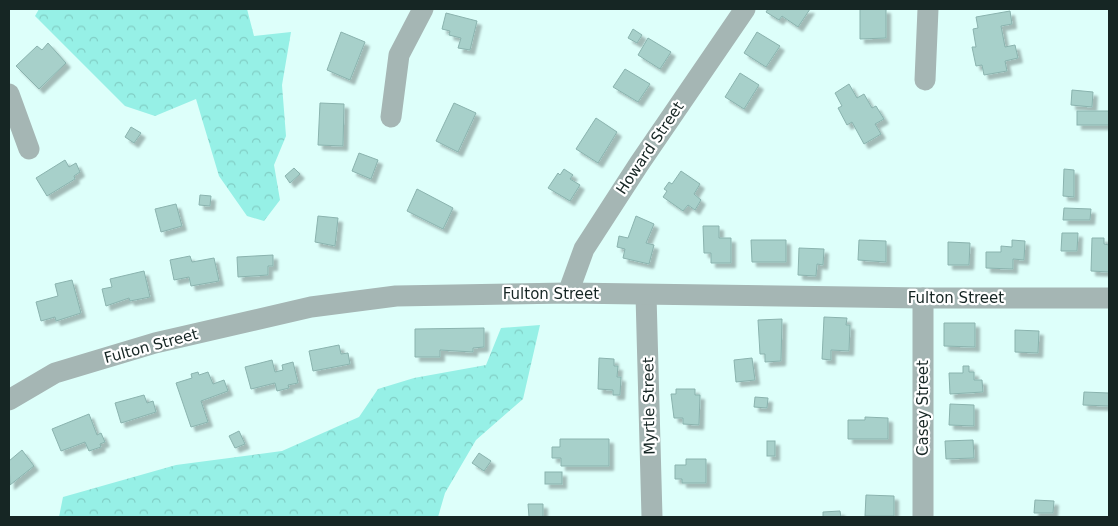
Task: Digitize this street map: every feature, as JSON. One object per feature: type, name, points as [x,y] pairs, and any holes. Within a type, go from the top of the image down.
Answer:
[{"type":"street","points":[[392,117],[399,55],[423,9]]},
{"type":"street","name":"Howard Street","points":[[568,293],[584,249],[639,164],[745,9]]},
{"type":"street","points":[[925,80],[928,9]]},
{"type":"street","points":[[9,94],[29,149]]},
{"type":"street","name":"Fulton Street","points":[[9,400],[55,373],[156,343],[311,307],[396,296],[568,293],[924,298],[1109,298]]},
{"type":"street","name":"Myrtle Street","points":[[646,295],[652,517]]},
{"type":"street","name":"Casey Street","points":[[923,517],[924,298]]},
{"type":"green space","points":[[39,9],[247,9],[254,36],[291,32],[282,85],[286,136],[274,165],[280,200],[264,221],[247,216],[219,176],[196,99],[155,116],[125,106],[35,16]]},
{"type":"green space","points":[[540,325],[523,399],[476,440],[445,493],[438,517],[59,517],[63,497],[176,465],[282,451],[359,417],[378,389],[414,378],[486,365],[501,328]]},
{"type":"building","points":[[768,9],[810,9],[798,27],[782,16],[779,20],[766,12]]},
{"type":"building","points":[[860,9],[886,9],[886,38],[860,39]]},
{"type":"building","points":[[1010,11],[1012,24],[1001,26],[1005,47],[1015,45],[1018,58],[1005,61],[1007,71],[984,75],[982,65],[976,66],[972,47],[976,47],[973,29],[978,28],[976,17]]},
{"type":"building","points":[[446,13],[477,21],[470,50],[458,48],[461,38],[449,35],[450,31],[442,29]]},
{"type":"building","points":[[633,29],[642,35],[637,43],[628,38]]},
{"type":"building","points":[[341,32],[365,42],[350,80],[327,70]]},
{"type":"building","points":[[757,32],[780,46],[766,67],[744,53]]},
{"type":"building","points":[[648,38],[671,52],[660,69],[638,55]]},
{"type":"building","points":[[48,43],[66,63],[39,89],[16,66],[37,46],[42,50]]},
{"type":"building","points":[[625,69],[650,84],[638,102],[613,87]]},
{"type":"building","points":[[740,73],[759,85],[744,109],[725,97]]},
{"type":"building","points":[[849,84],[857,98],[864,94],[872,108],[876,106],[884,119],[875,124],[881,134],[864,144],[852,122],[847,125],[838,108],[842,106],[835,93]]},
{"type":"building","points":[[1072,90],[1093,92],[1092,107],[1071,105]]},
{"type":"building","points":[[320,103],[344,104],[343,146],[318,145]]},
{"type":"building","points":[[454,103],[476,113],[458,152],[436,141]]},
{"type":"building","points":[[1077,111],[1109,111],[1109,125],[1077,125]]},
{"type":"building","points":[[596,118],[617,132],[598,163],[576,149]]},
{"type":"building","points":[[131,127],[141,133],[134,143],[125,137]]},
{"type":"building","points":[[359,153],[378,160],[371,179],[352,171]]},
{"type":"building","points":[[65,160],[69,167],[76,163],[80,172],[74,176],[75,179],[47,196],[36,178]]},
{"type":"building","points":[[294,168],[300,174],[290,183],[285,176]]},
{"type":"building","points":[[564,169],[573,175],[570,179],[580,185],[570,201],[548,188],[558,173],[560,175]]},
{"type":"building","points":[[1064,169],[1074,170],[1074,197],[1063,196]]},
{"type":"building","points":[[681,171],[700,184],[694,194],[701,200],[695,210],[688,205],[683,211],[663,197],[667,191],[664,189],[669,182],[672,184]]},
{"type":"building","points":[[417,189],[453,208],[443,229],[407,211]]},
{"type":"building","points":[[200,195],[211,196],[210,206],[199,205]]},
{"type":"building","points":[[176,204],[182,226],[161,232],[155,209]]},
{"type":"building","points":[[1064,208],[1091,209],[1090,220],[1063,220]]},
{"type":"building","points":[[318,216],[338,218],[335,246],[315,242]]},
{"type":"building","points":[[636,216],[654,224],[646,243],[654,245],[649,264],[623,258],[625,249],[617,247],[619,236],[628,238]]},
{"type":"building","points":[[703,226],[719,226],[719,238],[731,238],[731,263],[711,263],[711,253],[704,253]]},
{"type":"building","points":[[1062,233],[1078,233],[1077,251],[1061,251]]},
{"type":"building","points":[[1092,238],[1104,238],[1104,244],[1109,245],[1109,272],[1091,271]]},
{"type":"building","points":[[751,240],[786,240],[786,262],[752,262]]},
{"type":"building","points":[[859,240],[886,241],[886,262],[858,260]]},
{"type":"building","points":[[1012,240],[1025,241],[1024,260],[1013,259],[1013,269],[986,268],[986,252],[1001,252],[1001,246],[1012,247]]},
{"type":"building","points":[[948,242],[970,243],[969,265],[948,265]]},
{"type":"building","points":[[799,248],[824,249],[823,265],[817,264],[816,276],[798,275]]},
{"type":"building","points":[[273,255],[273,266],[268,266],[268,275],[238,277],[237,257]]},
{"type":"building","points":[[190,256],[192,262],[214,258],[219,281],[191,286],[189,277],[174,280],[170,260]]},
{"type":"building","points":[[144,271],[150,297],[130,301],[129,298],[106,306],[102,289],[112,287],[110,279]]},
{"type":"building","points":[[72,280],[81,313],[56,321],[55,317],[41,321],[36,302],[58,296],[55,284]]},
{"type":"building","points":[[824,317],[847,318],[846,325],[850,325],[849,351],[831,350],[831,360],[822,359]]},
{"type":"building","points":[[782,319],[781,361],[765,362],[765,354],[760,354],[758,320]]},
{"type":"building","points":[[944,323],[975,323],[975,347],[944,346]]},
{"type":"building","points":[[484,328],[484,347],[473,348],[473,352],[440,350],[440,357],[415,357],[415,329]]},
{"type":"building","points":[[1015,330],[1039,331],[1038,353],[1015,352]]},
{"type":"building","points":[[339,345],[341,354],[348,353],[350,364],[313,371],[309,351]]},
{"type":"building","points":[[599,358],[614,359],[614,366],[618,366],[617,377],[621,377],[620,395],[613,395],[613,390],[598,389]]},
{"type":"building","points":[[752,358],[755,380],[736,382],[734,360]]},
{"type":"building","points":[[272,360],[275,372],[283,370],[282,365],[293,362],[298,383],[288,385],[289,388],[277,391],[275,383],[251,389],[245,367]]},
{"type":"building","points":[[963,366],[969,366],[969,372],[974,372],[974,380],[982,380],[983,392],[950,394],[949,373],[963,373]]},
{"type":"building","points":[[198,372],[199,375],[208,372],[213,384],[224,380],[228,391],[201,401],[208,422],[191,427],[176,383],[192,378],[191,374]]},
{"type":"building","points":[[676,389],[695,389],[695,395],[700,395],[699,425],[683,424],[683,418],[674,418],[671,394],[676,394]]},
{"type":"building","points":[[1084,392],[1109,393],[1109,406],[1083,405]]},
{"type":"building","points":[[144,395],[147,403],[153,401],[156,412],[121,423],[115,403]]},
{"type":"building","points":[[755,397],[768,398],[767,408],[754,407]]},
{"type":"building","points":[[950,404],[974,405],[974,426],[949,425]]},
{"type":"building","points":[[89,414],[97,435],[101,433],[105,442],[100,444],[101,447],[89,451],[85,442],[61,451],[52,429]]},
{"type":"building","points":[[865,417],[888,418],[888,439],[848,439],[848,420],[865,420]]},
{"type":"building","points":[[239,431],[245,444],[235,448],[229,436]]},
{"type":"building","points":[[560,439],[609,439],[609,466],[561,466],[561,458],[552,458],[552,447],[560,447]]},
{"type":"building","points":[[973,440],[974,458],[946,459],[945,441]]},
{"type":"building","points":[[767,441],[775,441],[775,456],[767,456]]},
{"type":"building","points":[[22,450],[34,466],[10,485],[9,461]]},
{"type":"building","points":[[479,453],[491,461],[484,471],[472,463]]},
{"type":"building","points":[[686,459],[706,459],[706,483],[682,483],[682,479],[675,479],[675,465],[686,465]]},
{"type":"building","points":[[545,472],[562,472],[562,484],[545,484]]},
{"type":"building","points":[[866,495],[894,496],[894,516],[865,516]]},
{"type":"building","points":[[1035,500],[1054,501],[1053,513],[1034,513]]},
{"type":"building","points":[[528,504],[543,504],[543,517],[529,517]]},
{"type":"building","points":[[840,511],[841,517],[823,517],[823,512]]}]
